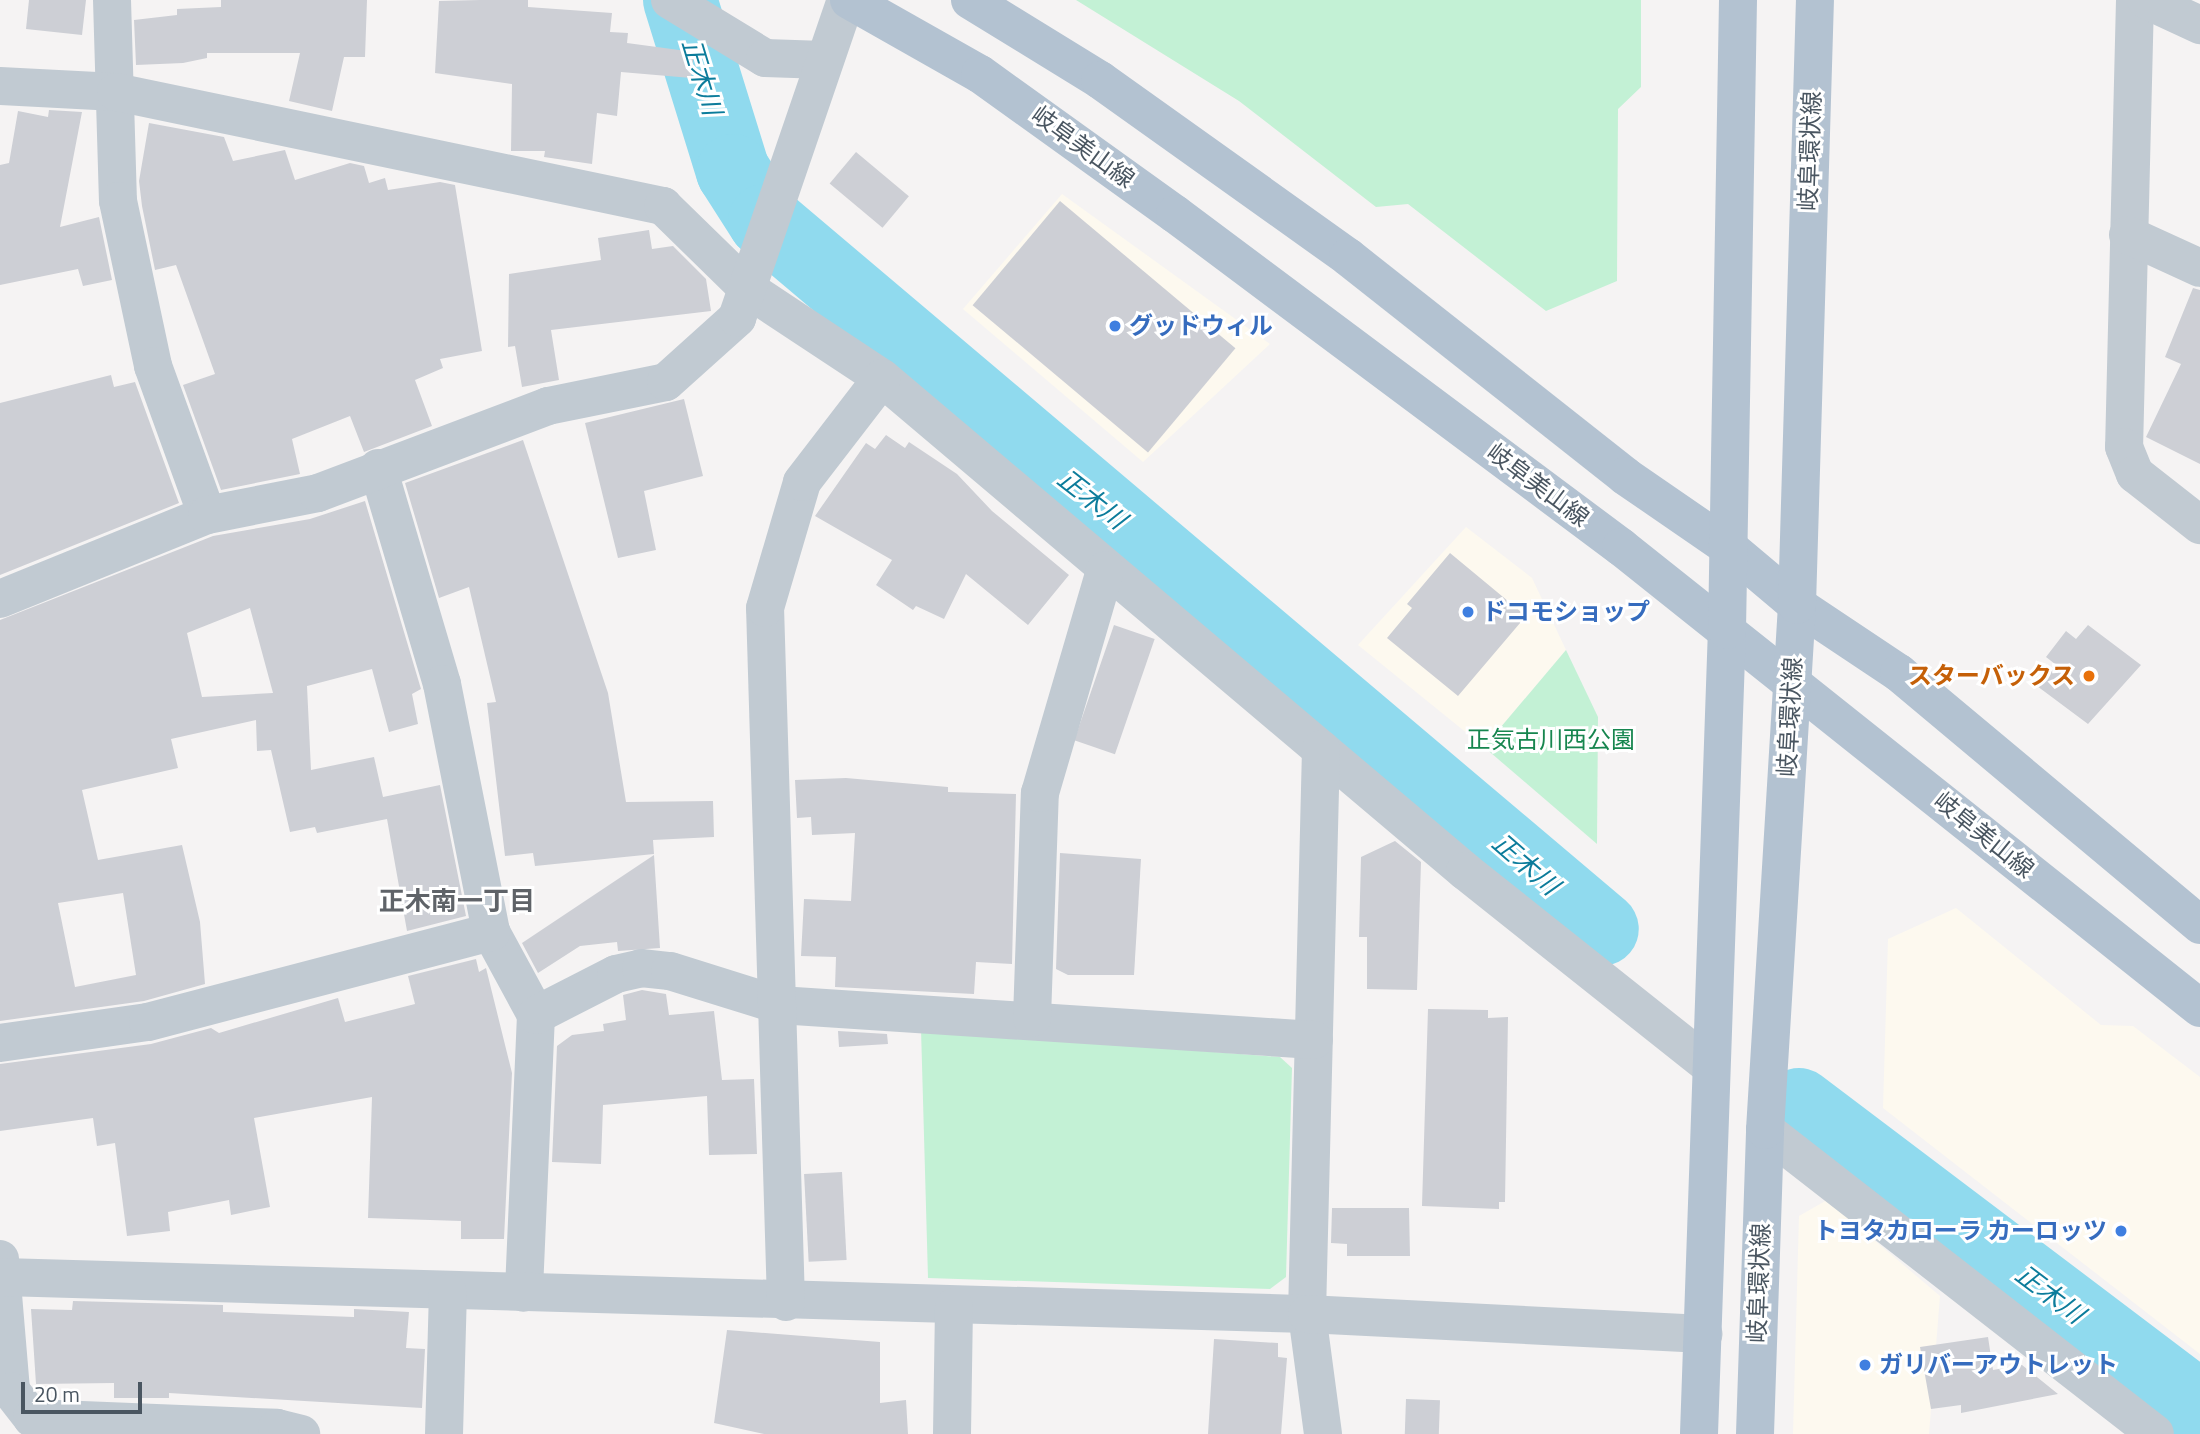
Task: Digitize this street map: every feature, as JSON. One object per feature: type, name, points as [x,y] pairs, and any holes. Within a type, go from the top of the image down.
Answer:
[{"type":"main road","name":"岐阜美山線","points":[[847,0],[980,74],[1142,190],[1727,630],[1792,685],[2200,1008]]},
{"type":"main road","points":[[970,0],[1100,80],[1348,257],[1581,443],[1727,546],[1797,606],[1899,673],[2200,925]]},
{"type":"main road","points":[[1699,1434],[1709,1065],[1727,630],[1738,0]]},
{"type":"main road","name":"岐阜環状線","points":[[1755,1434],[1765,1130],[1797,606],[1815,0]]},
{"type":"street","points":[[112,0],[118,201],[153,366],[206,515]]},
{"type":"street","points":[[670,0],[765,58],[824,60]]},
{"type":"street","points":[[0,599],[206,515],[318,493],[377,468],[548,407],[666,382],[737,318],[749,290],[771,208],[847,0]]},
{"type":"street","points":[[2135,0],[2124,447],[2135,474],[2200,525]]},
{"type":"street","points":[[2146,0],[2200,25]]},
{"type":"street","points":[[0,86],[116,92],[663,206],[749,290],[882,378],[1105,570],[1709,1065]]},
{"type":"street","points":[[2128,235],[2200,268]]},
{"type":"street","points":[[786,1302],[765,608],[802,482],[882,378]]},
{"type":"street","points":[[377,468],[442,684],[491,932],[536,1015],[524,1293]]},
{"type":"street","points":[[1032,1018],[1040,793],[1105,570]]},
{"type":"street","points":[[1321,749],[1307,1314],[1324,1434]]},
{"type":"street","points":[[0,1043],[148,1022],[491,932]]},
{"type":"street","points":[[536,1015],[616,974],[641,968],[670,971],[779,1005],[1032,1018],[1314,1040]]},
{"type":"street","points":[[1765,1130],[2155,1434]]},
{"type":"street","points":[[285,1432],[99,1427],[32,1418],[11,1391],[1,1268],[448,1293],[1307,1314],[1703,1334]]},
{"type":"street","points":[[444,1434],[448,1293]]},
{"type":"street","points":[[951,1434],[954,1307]]},
{"type":"shaded area","name":"グッドウィル","points":[[1062,194],[1270,344],[1143,462],[963,309]]},
{"type":"shaded area","name":"ドコモショップ","points":[[1466,527],[1532,578],[1566,650],[1484,747],[1358,645]]},
{"type":"shaded area","name":"トヨタカローラ カーロッツ","points":[[1956,908],[2101,1025],[2133,1026],[2200,1077],[2200,1354],[1883,1108],[1888,939]]},
{"type":"shaded area","name":"ガリバーアウトレット","points":[[1827,1200],[1940,1296],[1929,1434],[1793,1434],[1799,1216]]},
{"type":"green space","points":[[1076,0],[1641,0],[1641,87],[1618,109],[1617,281],[1546,311],[1408,204],[1376,207],[1239,101]]},
{"type":"green space","name":"正気古川西公園","points":[[1566,650],[1598,717],[1597,844],[1484,747]]},
{"type":"green space","points":[[921,1029],[1280,1057],[1292,1068],[1286,1277],[1270,1289],[928,1278]]},
{"type":"building","points":[[29,0],[86,0],[82,35],[26,29]]},
{"type":"building","points":[[221,0],[367,0],[365,57],[344,57],[332,111],[289,101],[300,53],[207,53],[207,58],[183,63],[136,65],[134,20],[177,15],[177,9],[221,7]]},
{"type":"building","points":[[528,0],[528,7],[612,13],[610,32],[628,33],[627,43],[694,52],[691,78],[621,72],[617,116],[597,113],[592,164],[544,157],[545,151],[511,151],[512,84],[435,73],[439,1]]},
{"type":"building","points":[[49,110],[82,112],[60,227],[99,217],[112,280],[83,286],[78,269],[0,285],[0,165],[9,163],[18,111],[48,117]]},
{"type":"building","points":[[149,123],[224,137],[233,161],[285,150],[295,180],[350,163],[364,166],[369,183],[385,178],[388,190],[440,182],[455,185],[482,351],[440,359],[443,368],[415,380],[432,426],[364,452],[350,416],[292,439],[300,474],[221,490],[183,385],[215,374],[176,265],[155,270],[142,206],[139,181]]},
{"type":"building","points":[[856,152],[909,196],[883,228],[830,183]]},
{"type":"building","name":"グッドウィル","points":[[1060,201],[1235,348],[1148,452],[973,305]]},
{"type":"building","points":[[649,230],[652,249],[673,246],[706,279],[711,311],[551,330],[559,380],[522,387],[515,346],[508,347],[509,274],[601,260],[598,238]]},
{"type":"building","points":[[2193,288],[2200,290],[2200,464],[2146,437],[2181,364],[2165,357]]},
{"type":"building","points":[[111,375],[114,387],[135,382],[179,503],[0,575],[0,403]]},
{"type":"building","points":[[684,399],[703,476],[644,491],[656,550],[618,558],[585,423]]},
{"type":"building","points":[[886,435],[905,448],[909,442],[957,474],[992,511],[1069,575],[1028,625],[966,574],[944,619],[916,606],[913,610],[876,585],[892,560],[815,516],[866,443],[875,449]]},
{"type":"building","points":[[523,440],[608,693],[626,802],[713,801],[714,837],[653,840],[654,854],[535,866],[533,853],[505,856],[487,703],[496,702],[469,587],[439,598],[405,483]]},
{"type":"building","points":[[365,501],[421,689],[412,694],[418,724],[389,732],[372,669],[307,686],[311,770],[374,757],[383,797],[440,785],[466,916],[407,931],[387,819],[317,833],[315,827],[290,832],[271,750],[257,751],[256,720],[171,739],[178,768],[82,790],[98,860],[182,845],[200,922],[205,984],[144,1001],[0,1021],[0,620],[213,536],[310,519]],"holes":[[[250,608],[273,693],[202,697],[187,633]],[[123,893],[136,975],[75,987],[58,903]]]},
{"type":"building","points":[[1450,553],[1526,616],[1458,696],[1387,638],[1412,608],[1407,604]]},
{"type":"building","points":[[1114,625],[1155,639],[1115,754],[1074,740]]},
{"type":"building","name":"スターバックス","points":[[2088,625],[2141,665],[2088,724],[2037,686],[2055,664],[2046,657],[2066,631],[2076,639]]},
{"type":"building","points":[[846,778],[948,787],[948,792],[1016,794],[1012,964],[976,962],[974,994],[835,987],[836,957],[801,956],[804,899],[851,901],[855,833],[812,835],[811,817],[797,818],[795,780]]},
{"type":"building","points":[[1395,841],[1421,862],[1417,990],[1367,989],[1367,937],[1359,937],[1361,857]]},
{"type":"building","points":[[1060,853],[1141,859],[1134,975],[1068,975],[1056,969]]},
{"type":"building","points":[[654,855],[660,948],[618,951],[617,942],[580,946],[538,973],[522,943]]},
{"type":"building","points":[[476,959],[479,972],[486,968],[512,1073],[504,1239],[461,1239],[461,1221],[368,1218],[372,1097],[254,1118],[270,1207],[231,1215],[229,1200],[168,1212],[170,1231],[127,1236],[115,1143],[97,1146],[93,1118],[0,1131],[0,1064],[151,1044],[211,1028],[219,1033],[338,998],[345,1022],[415,1004],[408,976]]},
{"type":"building","points":[[642,990],[666,994],[669,1015],[714,1011],[722,1080],[754,1079],[757,1154],[709,1155],[707,1096],[603,1105],[601,1164],[552,1162],[557,1046],[572,1035],[604,1031],[603,1024],[626,1020],[623,995]]},
{"type":"building","points":[[1428,1009],[1488,1010],[1488,1018],[1508,1017],[1505,1202],[1499,1202],[1499,1209],[1422,1206]]},
{"type":"building","points":[[838,1031],[887,1034],[888,1044],[839,1047]]},
{"type":"building","points":[[842,1172],[847,1260],[809,1262],[804,1174]]},
{"type":"building","points":[[1332,1208],[1409,1208],[1410,1256],[1347,1256],[1347,1244],[1331,1243]]},
{"type":"building","points":[[73,1301],[223,1305],[223,1312],[354,1317],[354,1309],[409,1312],[406,1348],[425,1349],[422,1408],[169,1393],[169,1398],[114,1398],[114,1383],[36,1384],[31,1309],[72,1310]]},
{"type":"building","points":[[727,1330],[880,1342],[880,1403],[906,1400],[908,1434],[764,1434],[714,1423]]},
{"type":"building","points":[[1988,1337],[1993,1370],[2022,1365],[2058,1394],[1961,1413],[1961,1405],[1931,1409],[1920,1347]]},
{"type":"building","points":[[1214,1339],[1278,1343],[1278,1357],[1287,1358],[1281,1434],[1208,1434]]},
{"type":"building","points":[[1406,1399],[1440,1400],[1439,1434],[1405,1434]]},
{"type":"waterway","name":"正木川","points":[[680,0],[733,171],[765,221],[1602,929]]},
{"type":"waterway","name":"正木川","points":[[1799,1105],[2200,1408]]},
{"type":"place","name":"グッドウィル","points":[[1115,326]]},
{"type":"place","name":"ドコモショップ","points":[[1468,612]]},
{"type":"place","name":"スターバックス","points":[[2089,676]]},
{"type":"place","name":"トヨタカローラ カーロッツ","points":[[2121,1231]]},
{"type":"place","name":"ガリバーアウトレット","points":[[1865,1365]]},
{"type":"district","name":"正木南一丁目","points":[[457,901]]}]
